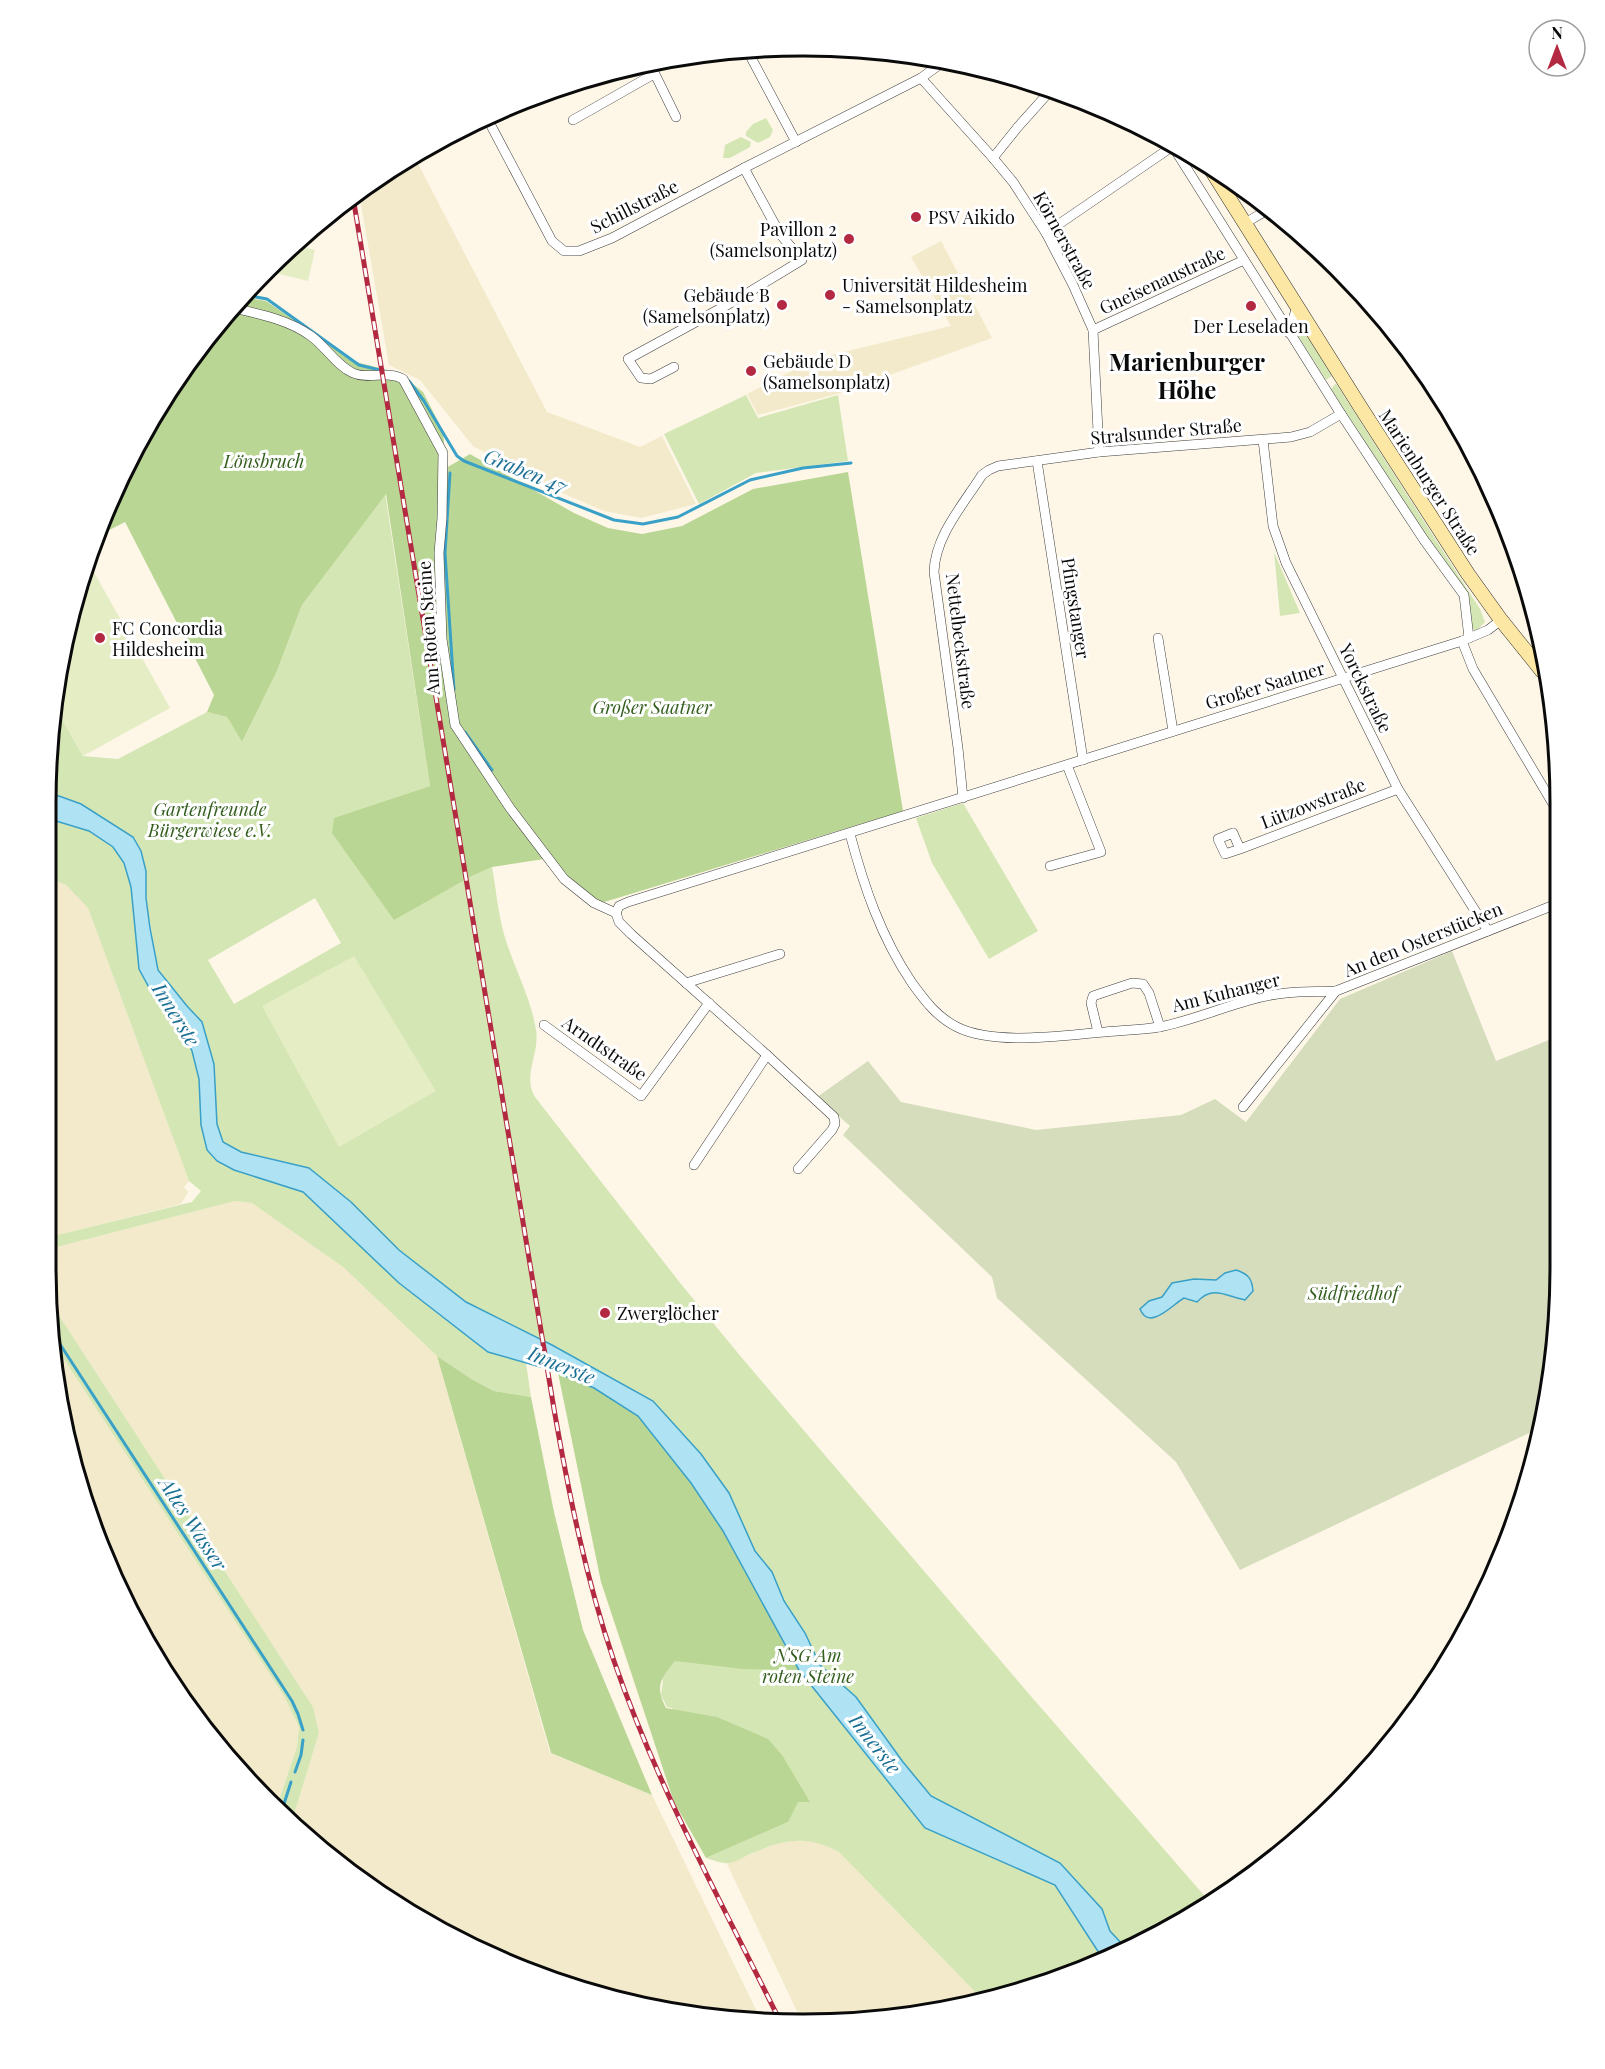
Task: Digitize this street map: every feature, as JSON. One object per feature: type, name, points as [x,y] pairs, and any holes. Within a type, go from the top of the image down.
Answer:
[{"type":"main road","name":"Marienburger Straße","points":[[1218,181],[1462,564],[1501,620],[1536,664]]},
{"type":"street","points":[[751,57],[796,142],[921,78],[935,68]]},
{"type":"street","points":[[653,71],[676,117]]},
{"type":"street","points":[[573,120],[654,74]]},
{"type":"street","name":"Körnerstraße","points":[[921,78],[1013,182],[1046,233],[1073,285],[1093,330],[1099,452]]},
{"type":"street","points":[[993,158],[1046,96]]},
{"type":"street","name":"Schillstraße","points":[[490,124],[552,241],[564,251],[579,251],[612,238],[796,142]]},
{"type":"street","points":[[1046,233],[1165,150]]},
{"type":"street","name":"Marienburger Straße","points":[[1181,159],[1341,414],[1424,540],[1464,595],[1465,640],[1473,669],[1550,800]]},
{"type":"street","points":[[674,367],[651,380],[641,378],[628,358],[736,300],[802,260],[780,234],[744,168]]},
{"type":"street","points":[[1245,224],[1262,214]]},
{"type":"street","name":"Gneisenaustraße","points":[[1093,330],[1244,260]]},
{"type":"street","points":[[1289,333],[1297,306]]},
{"type":"street","name":"Am Roten Steine","points":[[241,310],[274,317],[311,336],[350,372],[360,376],[389,374],[403,379],[443,453],[439,553],[442,639],[454,725],[510,808],[564,879],[594,903],[616,913],[619,922],[767,1054],[834,1118],[835,1124],[832,1130],[798,1170]]},
{"type":"street","name":"Stralsunder Straße","points":[[989,470],[1099,452],[1291,437],[1310,432],[1341,414]]},
{"type":"street","name":"Yorckstraße","points":[[1263,440],[1273,526],[1286,563],[1398,789],[1488,932]]},
{"type":"street","name":"Pfingstanger","points":[[1037,461],[1083,760]]},
{"type":"street","name":"Nettelbeckstraße","points":[[963,798],[934,561],[941,539],[982,475],[989,470]]},
{"type":"street","name":"Großer Saatner","points":[[616,913],[619,906],[628,902],[1465,640],[1488,630],[1501,620]]},
{"type":"street","points":[[1158,638],[1173,731]]},
{"type":"street","points":[[1050,866],[1101,852],[1067,765]]},
{"type":"street","name":"Lützowstraße","points":[[1240,849],[1398,789]]},
{"type":"street","name":"Am Kuhanger","points":[[850,834],[864,886],[880,927],[907,976],[926,1004],[940,1017],[958,1028],[975,1034],[1057,1037],[1160,1027],[1253,1000],[1286,993],[1336,991]]},
{"type":"street","name":"An den Osterstücken","points":[[1243,1107],[1336,991],[1550,907]]},
{"type":"street","points":[[686,983],[780,954]]},
{"type":"street","name":"Am Kuhanger","points":[[1098,1032],[1091,1003],[1093,996],[1132,983],[1143,984],[1149,993],[1160,1027]]},
{"type":"street","name":"Arndtstraße","points":[[544,1025],[641,1096],[709,1003]]},
{"type":"street","points":[[694,1165],[767,1054]]},
{"type":"shaded area","points":[[418,163],[547,412],[640,447],[662,436],[696,504],[641,518],[604,511],[562,493],[473,446],[420,380],[389,365],[360,201]]},
{"type":"shaded area","points":[[941,241],[992,338],[837,394],[758,415],[747,394],[815,359],[951,326],[911,257]]},
{"type":"shaded area","points":[[56,881],[66,885],[88,908],[189,1181],[184,1187],[188,1192],[181,1204],[56,1235]]},
{"type":"shaded area","points":[[235,1201],[252,1203],[343,1267],[437,1356],[550,1753],[652,1795],[757,2012],[705,2007],[609,1988],[517,1957],[472,1936],[387,1888],[294,1814],[319,1733],[313,1707],[57,1312],[56,1247]]},
{"type":"shaded area","points":[[61,1355],[284,1696],[299,1727],[297,1747],[279,1800],[241,1759],[181,1682],[133,1597],[112,1552],[95,1507],[70,1412]]},
{"type":"shaded area","points":[[788,1841],[808,1841],[824,1844],[839,1852],[976,1993],[900,2007],[798,2014],[727,1864]]},
{"type":"green space","points":[[766,118],[773,130],[770,137],[758,143],[746,136],[746,132],[753,124]]},
{"type":"green space","points":[[741,137],[751,142],[750,147],[730,158],[723,158],[725,145]]},
{"type":"green space","points":[[303,247],[315,250],[308,281],[275,273]]},
{"type":"green space","name":"Lönsbruch","points":[[252,298],[266,301],[356,362],[399,373],[423,392],[443,431],[446,468],[470,454],[574,513],[608,528],[642,534],[682,526],[753,489],[848,472],[903,811],[601,903],[578,886],[551,858],[492,867],[394,920],[332,833],[334,818],[430,786],[386,494],[302,605],[277,671],[242,742],[227,717],[207,712],[214,695],[125,522],[107,532],[133,472],[181,387]]},
{"type":"green space","points":[[1297,320],[1332,376],[1326,380],[1295,331]]},
{"type":"green space","points":[[1335,384],[1480,609],[1485,622],[1477,630],[1471,627],[1470,610],[1427,538],[1331,389]]},
{"type":"green space","points":[[746,395],[758,418],[838,395],[848,461],[756,473],[699,504],[664,434]]},
{"type":"green space","points":[[385,493],[430,786],[335,818],[470,877],[492,867],[504,934],[534,1018],[537,1039],[530,1081],[535,1097],[681,1284],[742,1358],[1205,1896],[1133,1936],[1088,1957],[1043,1974],[976,1993],[839,1852],[827,1846],[805,1841],[784,1842],[729,1863],[706,1858],[788,1822],[683,1742],[672,1708],[667,1707],[661,1695],[663,1681],[566,1397],[559,1349],[466,1302],[399,1250],[351,1202],[310,1168],[241,1152],[223,1142],[217,1124],[214,1064],[202,1022],[158,970],[146,898],[146,871],[56,796],[61,717],[83,756],[118,759],[207,712],[227,717],[242,742],[277,671],[302,605]],"holes":[[[315,898],[341,943],[234,1004],[208,960]]]},
{"type":"green space","points":[[1274,552],[1300,613],[1280,616]]},
{"type":"green space","name":"FC Concordia Hildesheim","points":[[93,570],[170,708],[83,756],[61,717],[70,657]]},
{"type":"green space","points":[[963,803],[1038,931],[989,959],[932,863],[916,818]]},
{"type":"green space","points":[[56,821],[89,831],[113,847],[124,863],[131,887],[139,969],[152,993],[185,1036],[192,1051],[199,1079],[201,1125],[207,1150],[217,1161],[234,1170],[303,1192],[399,1283],[439,1315],[488,1352],[526,1363],[531,1397],[494,1391],[437,1356],[343,1267],[252,1203],[235,1201],[56,1247],[56,1235],[192,1202],[201,1191],[189,1181],[88,908],[66,885],[56,881]]},
{"type":"green space","name":"Südfriedhof","points":[[1452,951],[1496,1061],[1550,1040],[1550,1266],[1543,1364],[1535,1412],[1530,1433],[1240,1570],[1176,1462],[997,1298],[992,1277],[843,1135],[850,1126],[817,1097],[868,1061],[901,1102],[1036,1130],[1181,1115],[1215,1099],[1246,1122],[1340,999]]},
{"type":"green space","points":[[354,956],[436,1091],[339,1147],[262,1006]]},
{"type":"green space","points":[[57,1312],[313,1707],[319,1733],[294,1814],[279,1800],[297,1747],[299,1727],[284,1696],[61,1355]]},
{"type":"green space","points":[[437,1356],[494,1391],[531,1397],[554,1512],[583,1630],[652,1795],[551,1753]]},
{"type":"green space","points":[[558,1373],[594,1388],[638,1416],[691,1483],[723,1531],[799,1670],[743,1669],[675,1661],[663,1678],[660,1688],[666,1708],[717,1717],[768,1739],[782,1755],[810,1802],[798,1802],[788,1822],[706,1858],[674,1802],[601,1582]]},
{"type":"water","name":"Innerste","points":[[56,796],[81,804],[133,837],[141,851],[146,871],[146,898],[158,970],[202,1022],[214,1064],[217,1124],[223,1142],[241,1152],[309,1168],[351,1202],[399,1250],[466,1302],[552,1345],[653,1401],[701,1454],[729,1493],[755,1551],[772,1572],[784,1601],[805,1633],[820,1665],[856,1697],[931,1796],[1060,1863],[1102,1909],[1110,1931],[1120,1942],[1098,1952],[1055,1885],[925,1828],[799,1670],[723,1531],[691,1483],[638,1416],[594,1388],[551,1370],[488,1352],[399,1283],[303,1192],[234,1170],[217,1161],[207,1150],[201,1125],[199,1079],[192,1051],[185,1036],[152,993],[139,969],[131,887],[124,863],[113,847],[89,831],[56,821]]},
{"type":"water","points":[[1236,1270],[1246,1275],[1252,1283],[1253,1291],[1245,1300],[1220,1293],[1208,1294],[1197,1302],[1184,1298],[1161,1314],[1149,1318],[1140,1309],[1149,1301],[1162,1297],[1172,1283],[1194,1279],[1216,1280],[1225,1273]]},
{"type":"waterway","name":"Graben 47","points":[[253,297],[267,299],[359,365],[384,371]]},
{"type":"waterway","name":"Graben 47","points":[[409,381],[424,401],[457,456],[464,461],[614,520],[643,524],[678,517],[750,480],[803,468],[851,463]]},
{"type":"waterway","points":[[450,473],[445,553],[454,690]]},
{"type":"waterway","points":[[465,732],[492,770]]},
{"type":"waterway","name":"Altes Wasser","points":[[60,1344],[292,1701],[303,1730]]},
{"type":"waterway","name":"Altes Wasser","points":[[295,1772],[303,1740]]},
{"type":"waterway","name":"Altes Wasser","points":[[284,1804],[291,1782]]},
{"type":"railway","points":[[354,205],[554,1409],[579,1537],[604,1630],[631,1708],[691,1844],[776,2013]]},
{"type":"place","name":"PSV Aikido","points":[[916,217]]},
{"type":"place","name":"Pavillon 2 (Samelsonplatz)","points":[[849,239]]},
{"type":"place","name":"Universität Hildesheim - Samelsonplatz","points":[[830,295]]},
{"type":"place","name":"Gebäude B (Samelsonplatz)","points":[[782,305]]},
{"type":"place","name":"Der Leseladen","points":[[1251,306]]},
{"type":"place","name":"Gebäude D (Samelsonplatz)","points":[[751,371]]},
{"type":"place","name":"FC Concordia Hildesheim","points":[[100,638]]},
{"type":"place","name":"Zwerglöcher","points":[[605,1313]]},
{"type":"district","name":"Marienburger Höhe","points":[[1187,375]]},
{"type":"park label","name":"Gartenfreunde Bürgerwiese e.V.","points":[[210,819]]},
{"type":"park label","name":"NSG Am roten Steine","points":[[808,1665]]}]
